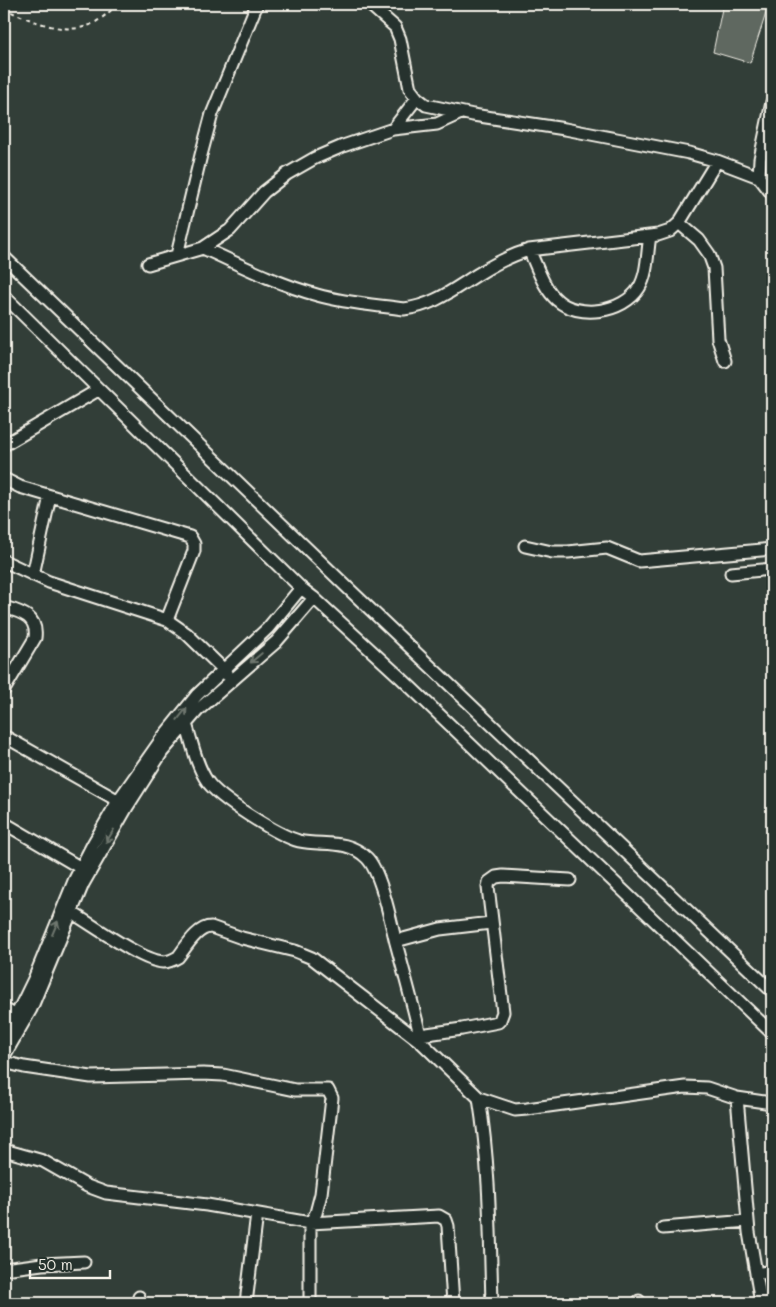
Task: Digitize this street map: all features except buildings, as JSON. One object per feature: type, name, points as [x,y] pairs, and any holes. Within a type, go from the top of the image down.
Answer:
[{"type":"street","points":[[177,255],[212,114],[257,4]]},
{"type":"street","points":[[369,4],[394,27],[400,39],[410,89],[426,105],[461,113],[574,131],[689,153],[717,161],[759,177],[772,194]]},
{"type":"street","points":[[394,128],[417,98]]},
{"type":"street","points":[[759,177],[760,158],[772,102]]},
{"type":"street","points":[[148,264],[203,248],[230,230],[264,192],[287,174],[315,158],[394,128],[438,124],[461,113]]},
{"type":"street","points":[[203,248],[284,284],[317,295],[343,301],[404,309],[423,306],[435,301],[512,255],[529,250],[658,235],[670,231],[679,223],[717,161]]},
{"type":"street","points":[[679,223],[699,240],[709,254],[714,268],[718,339],[725,361]]},
{"type":"street","points":[[529,250],[546,286],[557,300],[572,308],[585,311],[601,310],[614,308],[627,301],[639,288],[645,271],[650,236]]},
{"type":"street","points":[[4,257],[344,585],[772,991]]},
{"type":"street","points":[[4,296],[301,588],[401,678],[772,1033]]},
{"type":"street","points":[[4,445],[98,390]]},
{"type":"street","points":[[4,479],[20,487],[190,538],[194,544],[194,551],[167,620]]},
{"type":"street","points":[[33,575],[50,496]]},
{"type":"street","points":[[525,546],[560,553],[607,548],[639,561],[772,548]]},
{"type":"street","points":[[4,561],[49,582],[167,620],[187,634],[223,670],[230,681]]},
{"type":"street","points":[[731,573],[772,569]]},
{"type":"street","points":[[4,1056],[34,980],[85,871],[163,737],[197,695],[266,630],[301,588]]},
{"type":"street","points":[[123,804],[162,752],[198,710],[276,642],[314,598]]},
{"type":"street","points":[[4,607],[27,615],[34,623],[36,631],[35,638],[4,690]]},
{"type":"street","points":[[266,630],[276,642]]},
{"type":"street","points":[[186,724],[207,781],[215,791],[280,834],[299,841],[342,844],[366,857],[373,867],[390,913],[421,1039]]},
{"type":"street","points":[[4,736],[123,804]]},
{"type":"street","points":[[4,823],[85,871]]},
{"type":"street","points":[[421,1039],[500,1020],[504,1012],[491,923],[489,882],[492,879],[503,876],[570,880]]},
{"type":"street","points":[[68,910],[144,956],[162,962],[178,957],[198,932],[206,927],[295,951],[312,958],[421,1039],[479,1098],[516,1110],[685,1087],[712,1090],[737,1098],[772,1103]]},
{"type":"street","points":[[396,941],[440,929],[491,923]]},
{"type":"street","points":[[4,1009],[20,1018]]},
{"type":"street","points":[[4,1035],[20,1018]]},
{"type":"street","points":[[4,1062],[24,1068],[91,1078],[223,1075],[295,1090],[328,1090],[332,1098],[321,1194],[316,1213],[310,1223],[310,1303]]},
{"type":"street","points":[[479,1098],[488,1175],[492,1303]]},
{"type":"street","points":[[737,1098],[748,1221],[761,1303]]},
{"type":"street","points":[[4,1150],[43,1160],[87,1186],[106,1193],[207,1205],[310,1223],[439,1216],[446,1220],[448,1226],[453,1303]]},
{"type":"street","points":[[246,1303],[256,1214]]},
{"type":"street","points":[[663,1228],[748,1221]]},
{"type":"street","points":[[4,1269],[42,1264],[84,1262]]},
{"type":"street","points":[[756,1274],[772,1271]]},
{"type":"path","points":[[4,9],[41,23],[74,28],[89,25],[105,16],[118,4]]}]
